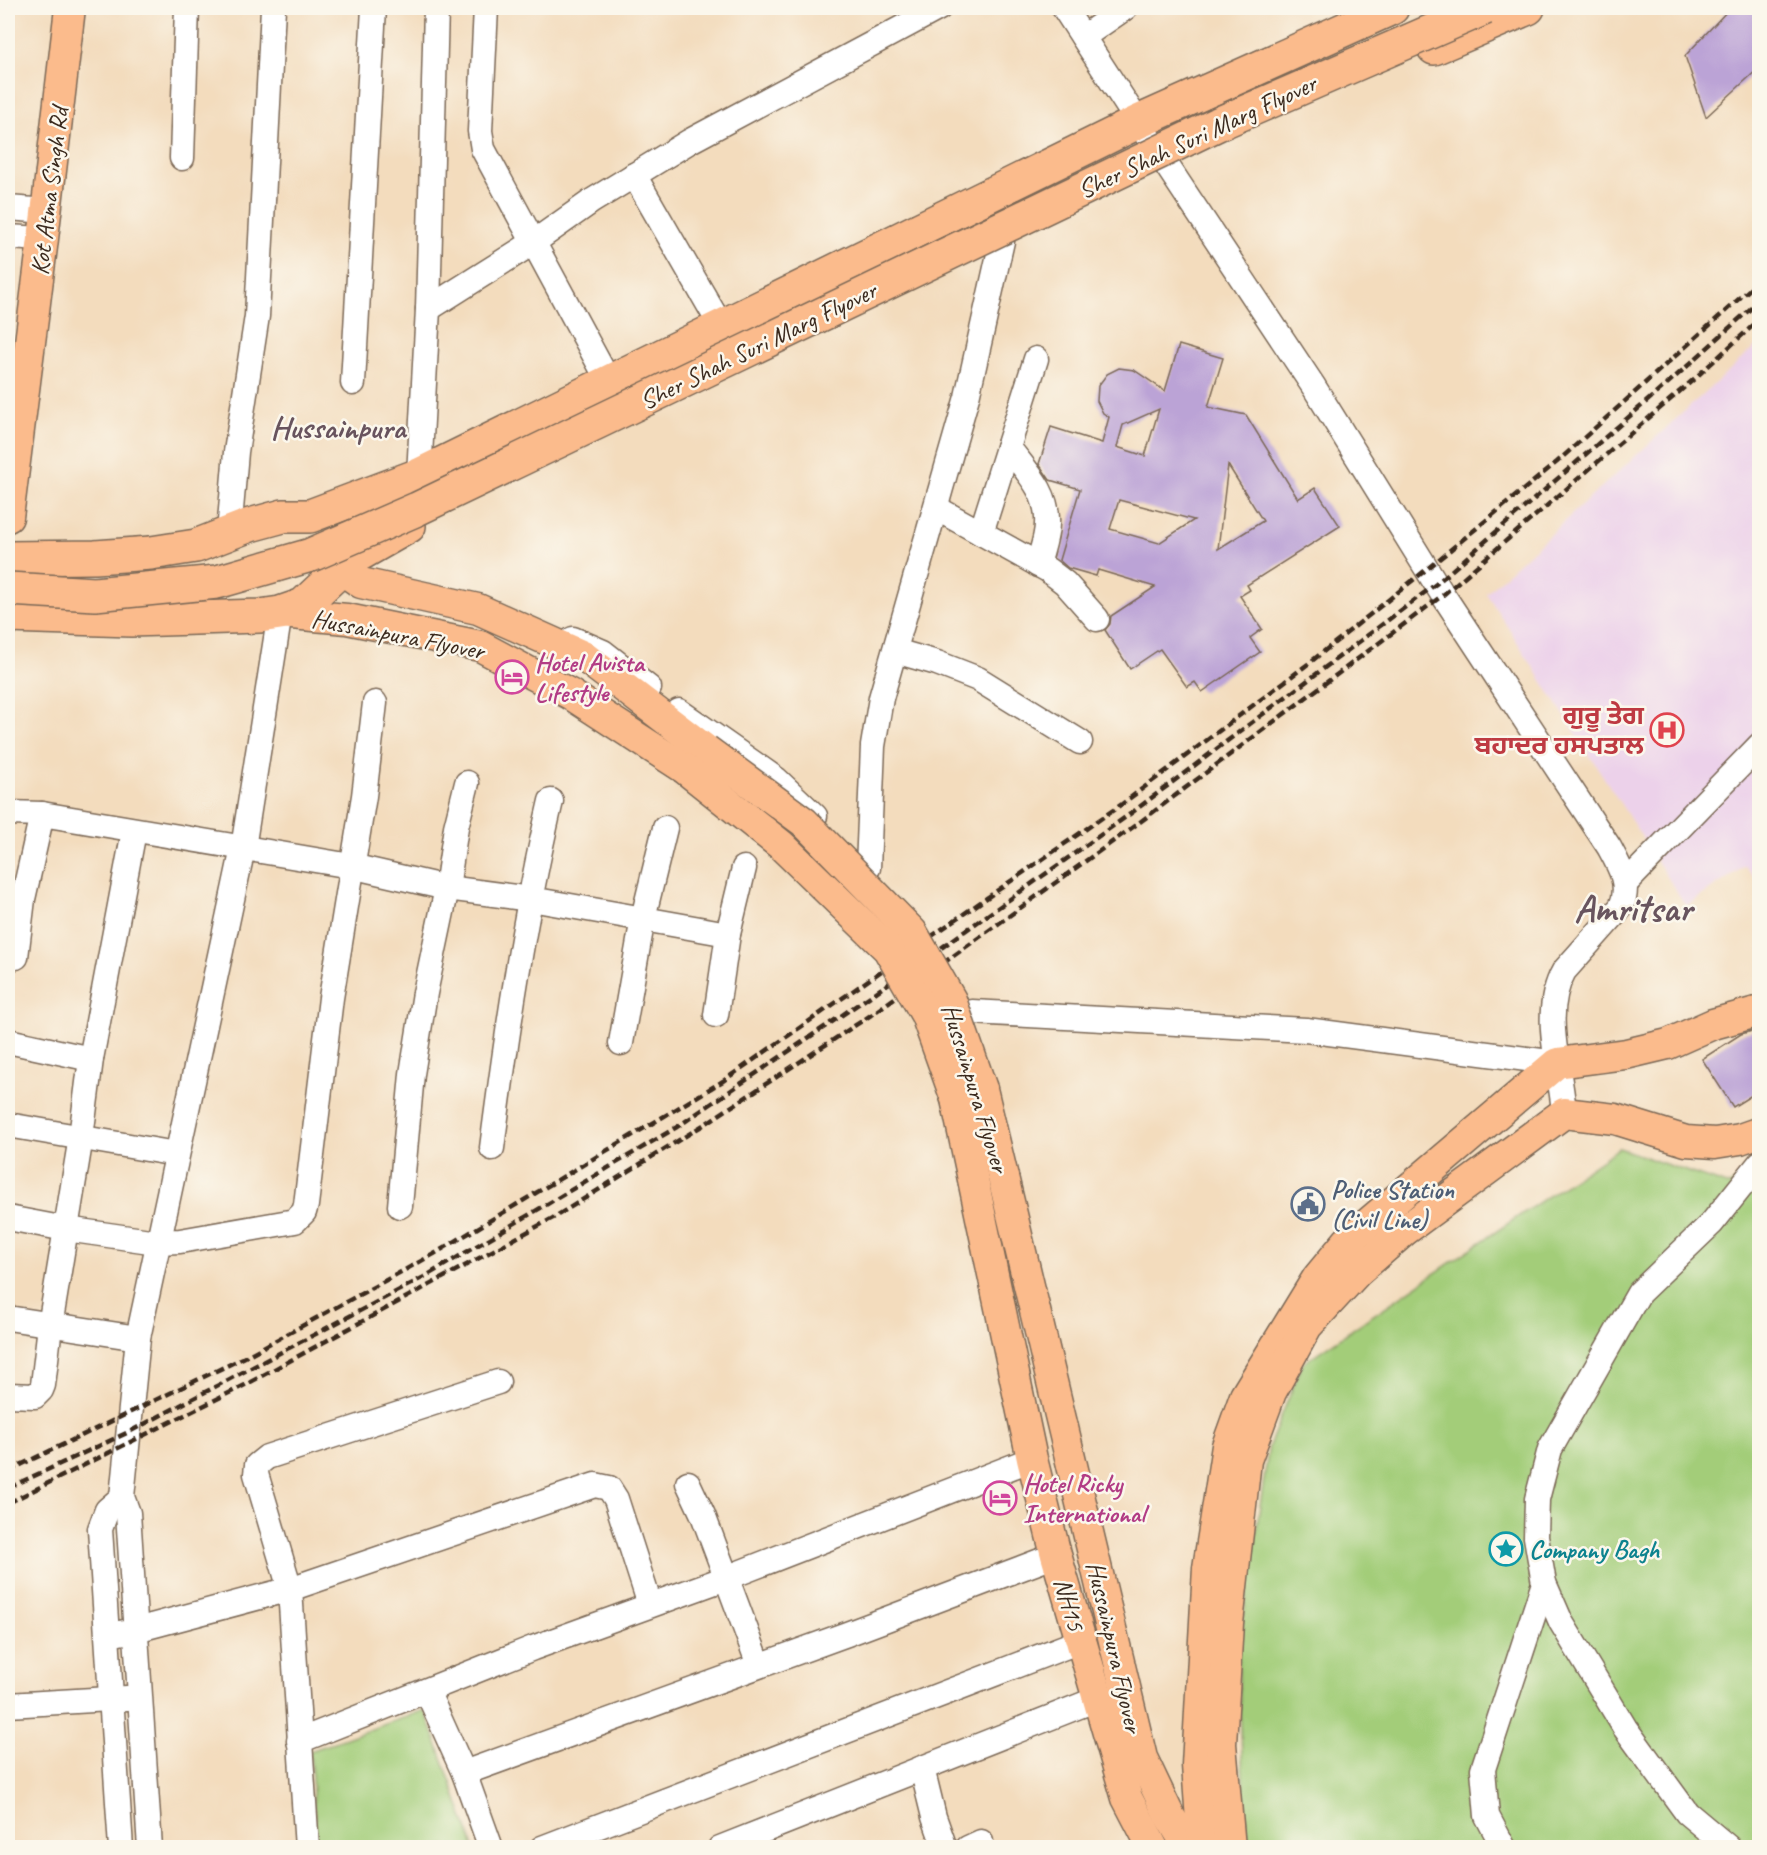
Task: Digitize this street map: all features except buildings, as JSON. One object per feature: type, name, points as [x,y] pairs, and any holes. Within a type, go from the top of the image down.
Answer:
[{"type":"highway","points":[[8,558],[95,557],[151,553],[196,546],[250,525],[283,516],[310,516],[419,475],[1138,122],[1392,8]]},
{"type":"highway","name":"Sher Shah Suri Marg Flyover","points":[[8,570],[98,575],[213,565],[306,539],[424,489],[1209,108],[1430,8]]},
{"type":"highway","name":"Sher Shah Suri Marg Flyover","points":[[8,590],[95,594],[217,582],[311,555],[417,509],[1218,124],[1485,8]]},
{"type":"highway","points":[[8,616],[131,621],[260,616],[280,613],[303,605],[333,569],[423,519],[1166,163],[1528,8]]},
{"type":"highway","points":[[310,516],[324,527],[333,569]]},
{"type":"highway","points":[[196,546],[180,564],[179,584],[187,602],[210,617]]},
{"type":"main road","name":"Kot Atma Singh Rd","points":[[8,517],[70,8]]},
{"type":"main road","points":[[333,569],[361,583],[425,597]]},
{"type":"main road","name":"Hussainpura Flyover","points":[[425,597],[478,609],[583,657],[695,759],[888,949],[926,1015],[956,1099],[1030,1450]]},
{"type":"main road","name":"Hussainpura Flyover","points":[[280,613],[347,619],[480,646],[695,759],[804,822],[912,932],[951,1000],[982,1089],[1145,1765]]},
{"type":"main road","points":[[1203,1848],[1197,1765],[1208,1568],[1227,1446],[1245,1396],[1318,1277],[1347,1242],[1557,1063],[1626,1054],[1668,1044],[1713,1024],[1760,1011]]},
{"type":"main road","points":[[1230,1848],[1221,1744],[1228,1623],[1246,1460],[1271,1392],[1307,1326],[1357,1272],[1404,1231],[1564,1113],[1615,1119],[1686,1141],[1715,1143],[1740,1139],[1760,1132]]},
{"type":"main road","name":"NH15","points":[[1030,1450],[1056,1555],[1097,1699],[1128,1798],[1153,1848]]},
{"type":"main road","points":[[1145,1765],[1164,1775],[1174,1775],[1197,1765]]},
{"type":"main road","points":[[1145,1765],[1169,1815],[1189,1848]]},
{"type":"street","points":[[182,158],[187,8]]},
{"type":"street","points":[[229,533],[236,452],[257,316],[273,8]]},
{"type":"street","points":[[353,383],[374,8]]},
{"type":"street","points":[[419,475],[428,309],[436,8]]},
{"type":"street","points":[[486,8],[480,131],[483,149],[609,382]]},
{"type":"street","points":[[428,309],[534,242],[592,201],[690,141],[939,8]]},
{"type":"street","points":[[1064,8],[1314,387],[1443,595],[1609,847],[1626,884],[1626,896],[1621,907],[1564,971],[1557,983],[1553,1012],[1564,1113]]},
{"type":"street","points":[[1083,37],[1125,8]]},
{"type":"street","points":[[634,175],[721,326]]},
{"type":"street","points":[[8,208],[45,225]]},
{"type":"street","points":[[8,237],[45,225]]},
{"type":"street","points":[[425,597],[453,589],[603,652],[691,721],[776,779],[868,868],[873,746],[882,698],[967,397],[1002,241]]},
{"type":"street","points":[[981,533],[1036,359]]},
{"type":"street","points":[[1008,447],[1042,492],[1046,501],[1047,525],[1038,565]]},
{"type":"street","points":[[936,508],[1038,565],[1065,583],[1097,619]]},
{"type":"street","points":[[150,1848],[128,1513],[122,1497],[138,1338],[243,849],[280,613]]},
{"type":"street","points":[[895,651],[937,663],[978,679],[1080,742]]},
{"type":"street","points":[[8,1218],[157,1242],[180,1241],[295,1221],[304,1212],[331,998],[364,796],[375,703]]},
{"type":"street","points":[[1626,884],[1760,745]]},
{"type":"street","points":[[400,1206],[412,1074],[425,993],[447,888],[456,827],[467,783]]},
{"type":"street","points":[[492,1148],[509,1016],[552,801]]},
{"type":"street","points":[[8,813],[42,814],[351,866],[447,888],[531,899],[728,934]]},
{"type":"street","points":[[16,957],[23,899],[42,814]]},
{"type":"street","points":[[621,1043],[643,918],[665,828]]},
{"type":"street","points":[[8,1395],[35,1396],[41,1390],[91,1059],[134,831]]},
{"type":"street","points":[[716,1015],[728,934],[744,868]]},
{"type":"street","points":[[972,1012],[1306,1029],[1557,1063]]},
{"type":"street","points":[[8,1041],[91,1059]]},
{"type":"street","points":[[8,1125],[176,1154]]},
{"type":"street","points":[[1729,1848],[1687,1813],[1625,1728],[1561,1622],[1544,1583],[1536,1537],[1537,1499],[1550,1449],[1639,1293],[1712,1223],[1760,1163]]},
{"type":"street","points":[[8,1318],[138,1338]]},
{"type":"street","points":[[307,1848],[290,1589],[256,1474],[258,1462],[267,1457],[498,1382]]},
{"type":"street","points":[[299,1741],[650,1605],[726,1578],[1030,1450]]},
{"type":"street","points":[[688,1483],[703,1515],[759,1665]]},
{"type":"street","points":[[108,1635],[136,1630],[290,1589],[595,1485],[609,1488],[616,1499],[650,1605]]},
{"type":"street","points":[[121,1848],[100,1528],[107,1510],[122,1497]]},
{"type":"street","points":[[464,1773],[847,1634],[1056,1555]]},
{"type":"street","points":[[1504,1848],[1488,1816],[1483,1769],[1544,1583]]},
{"type":"street","points":[[542,1848],[1080,1641]]},
{"type":"street","points":[[427,1691],[464,1773],[491,1848]]},
{"type":"street","points":[[8,1705],[139,1697]]},
{"type":"street","points":[[720,1848],[1097,1699]]},
{"type":"street","points":[[922,1768],[934,1817],[945,1848]]},
{"type":"shaded area","name":"ਗੁਰੂ ਤੇਗ ਬਹਾਦਰ ਹਸਪਤਾਲ","points":[[1759,343],[1759,881],[1745,866],[1686,906],[1486,593]]},
{"type":"green space","name":"Company Bagh","points":[[1619,1148],[1729,1186],[1759,1166],[1759,1847],[1250,1848],[1244,1809],[1238,1653],[1269,1446],[1303,1363]]},
{"type":"green space","points":[[425,1710],[474,1847],[317,1847],[310,1751]]},
{"type":"railway","points":[[8,1471],[243,1358],[434,1254],[723,1081],[1122,804],[1308,664],[1557,462],[1760,280]]},
{"type":"railway","points":[[8,1488],[131,1431],[426,1276],[677,1127],[941,948],[1130,814],[1436,584],[1683,370],[1760,300]]},
{"type":"railway","points":[[8,1503],[245,1385],[553,1218],[705,1124],[871,1015],[1140,822],[1443,595],[1693,380],[1760,319]]},
{"type":"place","name":"Hotel Avista Lifestyle","points":[[512,677]]},
{"type":"place","name":"ਗੁਰੂ ਤੇਗ ਬਹਾਦਰ ਹਸਪਤਾਲ","points":[[1667,730]]},
{"type":"place","name":"Police Station (Civil Line)","points":[[1308,1204]]},
{"type":"place","name":"Hotel Ricky International","points":[[1000,1498]]},
{"type":"place","name":"Company Bagh","points":[[1506,1549]]},
{"type":"district","name":"Hussainpura","points":[[338,427]]},
{"type":"district","name":"Amritsar","points":[[1633,908]]}]
